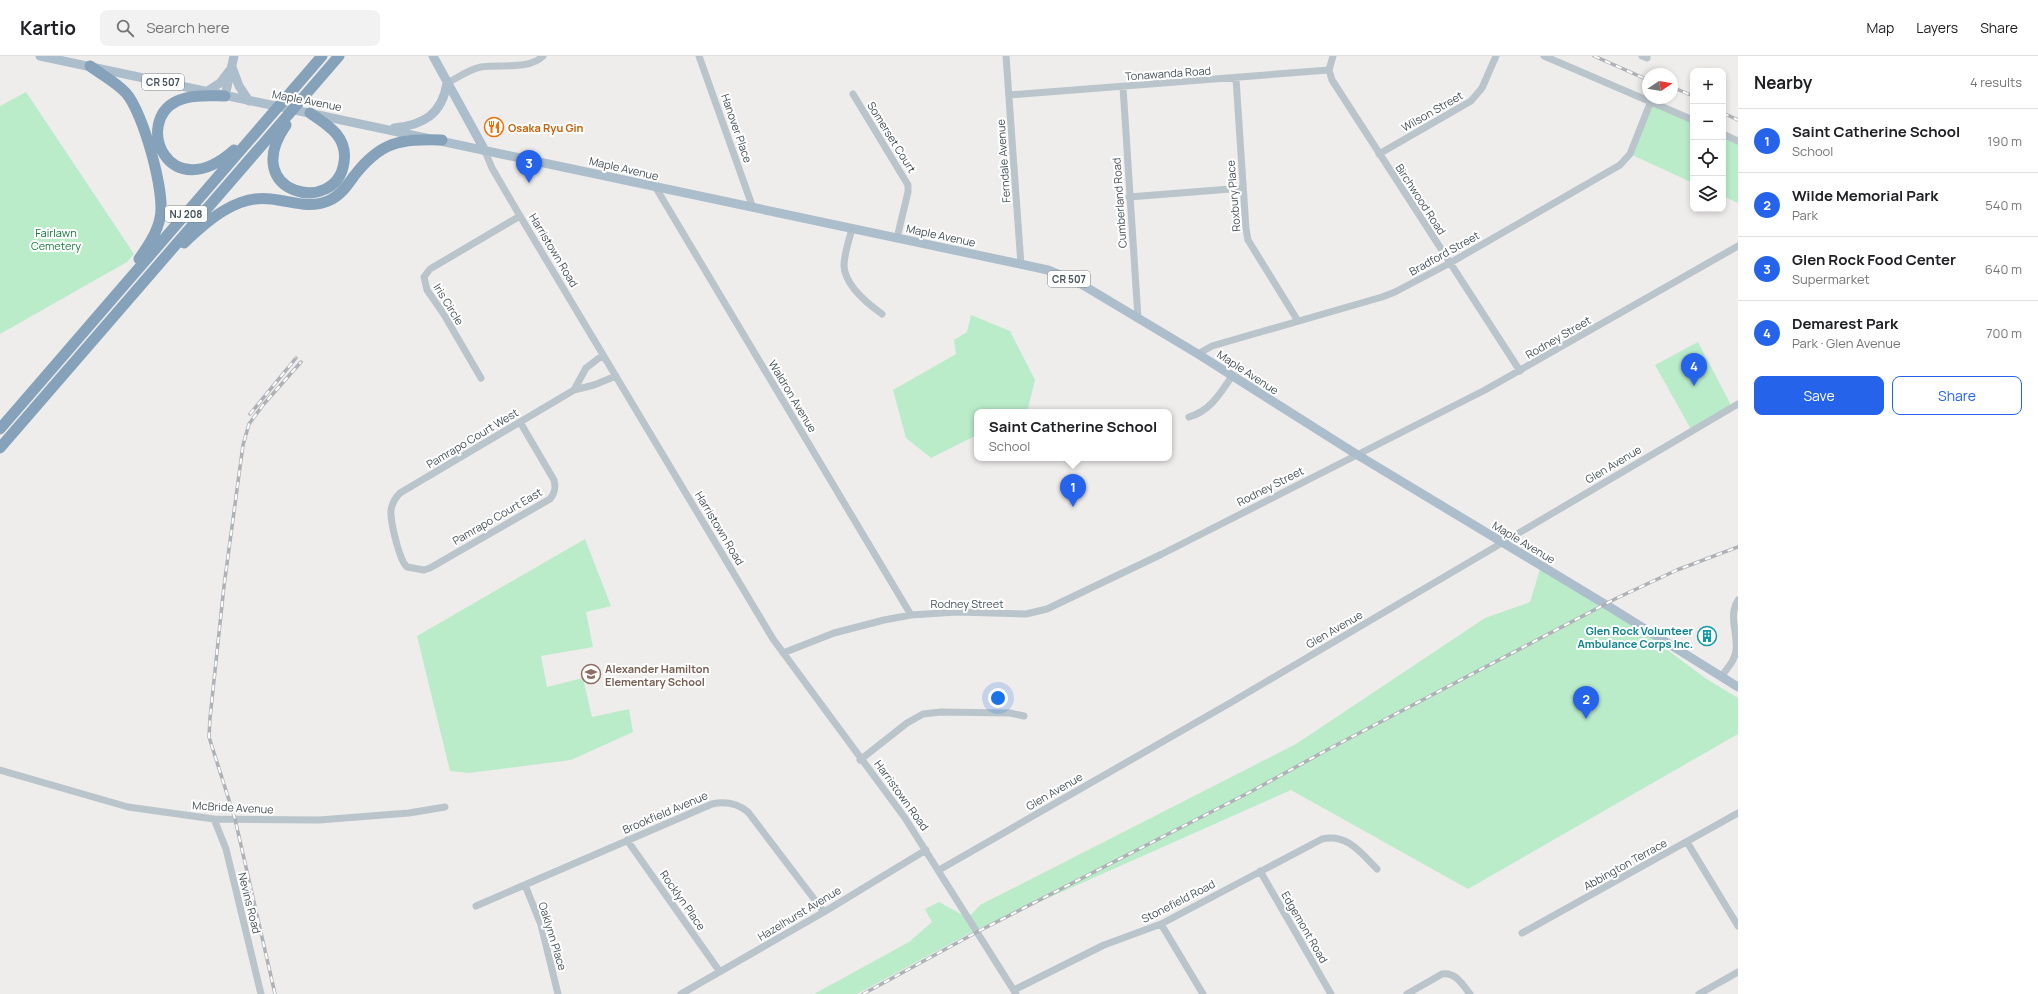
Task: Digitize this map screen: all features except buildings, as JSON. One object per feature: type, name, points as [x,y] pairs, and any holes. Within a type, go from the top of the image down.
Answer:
[{"type":"highway","name":"NJ 208","points":[[0,429],[322,56]]},
{"type":"highway","name":"NJ 208","points":[[0,448],[339,56]]},
{"type":"highway","points":[[81,335],[145,250],[157,229],[162,207],[159,184],[141,120],[132,100],[117,85],[90,66]]},
{"type":"highway","points":[[310,113],[337,134],[344,148],[345,156],[341,173],[331,185],[324,190],[309,193],[292,190],[284,185],[278,178],[272,160],[276,142],[281,133],[315,83]]},
{"type":"highway","points":[[225,96],[186,98],[171,104],[165,110],[159,122],[158,135],[161,148],[168,159],[178,166],[191,170],[199,170],[215,164],[241,144],[290,92]]},
{"type":"highway","points":[[131,296],[190,237],[216,217],[235,205],[262,198],[298,204],[319,204],[339,194],[367,161],[385,146],[406,140],[442,140]]},
{"type":"main road","name":"Maple Avenue","points":[[40,56],[225,96],[442,140],[656,188],[1048,270],[1064,276],[1198,354],[1356,454],[1613,609],[1738,688]]},
{"type":"main road","points":[[225,96],[234,56]]},
{"type":"main road","name":"Harristown Road","points":[[433,56],[484,149]]},
{"type":"main road","points":[[206,92],[220,83],[232,67]]},
{"type":"main road","points":[[232,67],[239,86],[253,101]]},
{"type":"main road","points":[[387,129],[412,125],[427,119],[440,107],[444,100],[447,83]]},
{"type":"street","points":[[447,83],[481,67],[532,64],[544,56]]},
{"type":"street","name":"Hanover Place","points":[[699,56],[753,208]]},
{"type":"street","name":"Ferndale Avenue","points":[[1006,56],[1021,265]]},
{"type":"street","points":[[1329,70],[1333,56]]},
{"type":"street","name":"Wilson Street","points":[[1379,154],[1471,101],[1482,88],[1496,56]]},
{"type":"street","points":[[1544,56],[1642,97]]},
{"type":"street","name":"Tonawanda Road","points":[[1009,95],[1236,79],[1329,70]]},
{"type":"street","name":"Birchwood Road","points":[[1329,70],[1332,80],[1520,372]]},
{"type":"street","name":"Roxbury Place","points":[[1236,79],[1248,240],[1298,321]]},
{"type":"street","name":"Cumberland Road","points":[[1123,87],[1138,318]]},
{"type":"street","name":"Somerset Court","points":[[853,94],[908,185],[908,192],[898,238]]},
{"type":"street","name":"Bradford Street","points":[[1198,354],[1212,346],[1395,292],[1450,263],[1620,165],[1630,154],[1650,104]]},
{"type":"street","points":[[1658,104],[1690,119]]},
{"type":"street","points":[[1726,135],[1738,141]]},
{"type":"street","name":"Harristown Road","points":[[484,149],[492,168],[520,216],[751,605],[783,653],[860,760],[905,818],[1015,992]]},
{"type":"street","name":"Waldron Avenue","points":[[656,188],[911,615]]},
{"type":"street","points":[[1130,197],[1243,188]]},
{"type":"street","name":"Iris Circle","points":[[481,378],[443,313],[427,290],[424,277],[430,269],[520,216]]},
{"type":"street","points":[[852,229],[845,271],[865,301],[882,314]]},
{"type":"street","name":"Rodney Street","points":[[783,653],[834,633],[884,620],[911,615],[957,612],[1026,614],[1047,609],[1162,554],[1356,454],[1520,372],[1738,246]]},
{"type":"street","points":[[574,390],[586,368],[603,355]]},
{"type":"street","points":[[574,390],[594,385],[616,376]]},
{"type":"street","points":[[1188,417],[1209,407],[1217,399],[1232,376]]},
{"type":"street","name":"Pamrapo Court West","points":[[401,559],[391,514],[396,498],[400,493],[574,390]]},
{"type":"street","name":"Glen Avenue","points":[[939,870],[1230,703],[1738,404]]},
{"type":"street","name":"Pamrapo Court East","points":[[401,559],[403,564],[411,569],[430,568],[550,499],[555,490],[554,480],[520,422]]},
{"type":"street","points":[[1721,677],[1734,659],[1736,651],[1737,642],[1733,616],[1738,600]]},
{"type":"street","points":[[860,760],[907,723],[923,714],[941,712],[1010,713],[1024,716]]},
{"type":"street","name":"McBride Avenue","points":[[0,770],[128,806],[214,819],[326,819],[409,813],[445,807]]},
{"type":"street","name":"Brookfield Avenue","points":[[476,906],[712,804],[727,802],[735,804],[748,812],[824,912]]},
{"type":"street","name":"Abbington Terrace","points":[[1522,933],[1738,813]]},
{"type":"street","name":"Nevins Road","points":[[214,819],[226,849],[261,994]]},
{"type":"street","name":"Stonefield Road","points":[[1015,992],[1104,945],[1161,924],[1322,840],[1337,838],[1350,843],[1377,869]]},
{"type":"street","name":"Rocklyn Place","points":[[627,840],[720,972]]},
{"type":"street","points":[[1687,842],[1738,926]]},
{"type":"street","name":"Hazelhurst Avenue","points":[[681,994],[824,912],[926,850]]},
{"type":"street","name":"Edgemont Road","points":[[1260,871],[1331,994]]},
{"type":"street","name":"Oaklynn Place","points":[[524,885],[541,925],[558,994]]},
{"type":"street","points":[[1161,924],[1203,994]]},
{"type":"street","points":[[1700,994],[1738,972]]},
{"type":"street","points":[[1407,994],[1442,974],[1447,974],[1456,977],[1470,994]]},
{"type":"green space","name":"Fairlawn Cemetery","points":[[26,92],[134,254],[127,262],[0,334],[0,106]]},
{"type":"green space","points":[[1650,104],[1658,104],[1690,119],[1690,182],[1630,154]]},
{"type":"green space","points":[[1726,135],[1738,141],[1738,203],[1726,197]]},
{"type":"green space","points":[[971,315],[1010,331],[1035,380],[1028,409],[974,409],[974,436],[931,458],[906,438],[893,390],[956,354],[954,340],[967,332]]},
{"type":"green space","points":[[1698,342],[1732,407],[1692,431],[1655,365]]},
{"type":"green space","points":[[585,539],[611,606],[586,612],[593,647],[541,656],[547,687],[583,678],[592,717],[629,709],[633,732],[571,760],[469,773],[450,771],[417,636]]},
{"type":"green space","points":[[1541,566],[1613,609],[1705,678],[1738,698],[1738,734],[1468,889],[1291,790],[976,930],[857,994],[814,994],[909,942],[932,922],[925,909],[939,902],[968,918],[980,905],[1296,744],[1485,618],[1530,602]]},
{"type":"railway","points":[[1594,56],[1642,77]]},
{"type":"railway","points":[[1678,90],[1690,95]]},
{"type":"railway","points":[[1726,114],[1738,120]]},
{"type":"railway","points":[[250,414],[296,358]]},
{"type":"railway","points":[[275,994],[235,819],[209,737],[224,586],[243,445],[249,424],[263,405],[301,362]]},
{"type":"railway","points":[[863,994],[977,932],[1254,790],[1325,751],[1617,598],[1677,570],[1738,547]]},
{"type":"place","name":"Osaka Ryu Gin","points":[[494,127]]},
{"type":"place","name":"Glen Rock Food Center","points":[[529,183]]},
{"type":"place","name":"Demarest Park","points":[[1694,386]]},
{"type":"place","name":"Saint Catherine School","points":[[1073,507]]},
{"type":"place","name":"Glen Rock Volunteer Ambulance Corps Inc.","points":[[1707,636]]},
{"type":"place","name":"Alexander Hamilton Elementary School","points":[[591,674]]},
{"type":"place","name":"Wilde Memorial Park","points":[[1586,719]]}]
